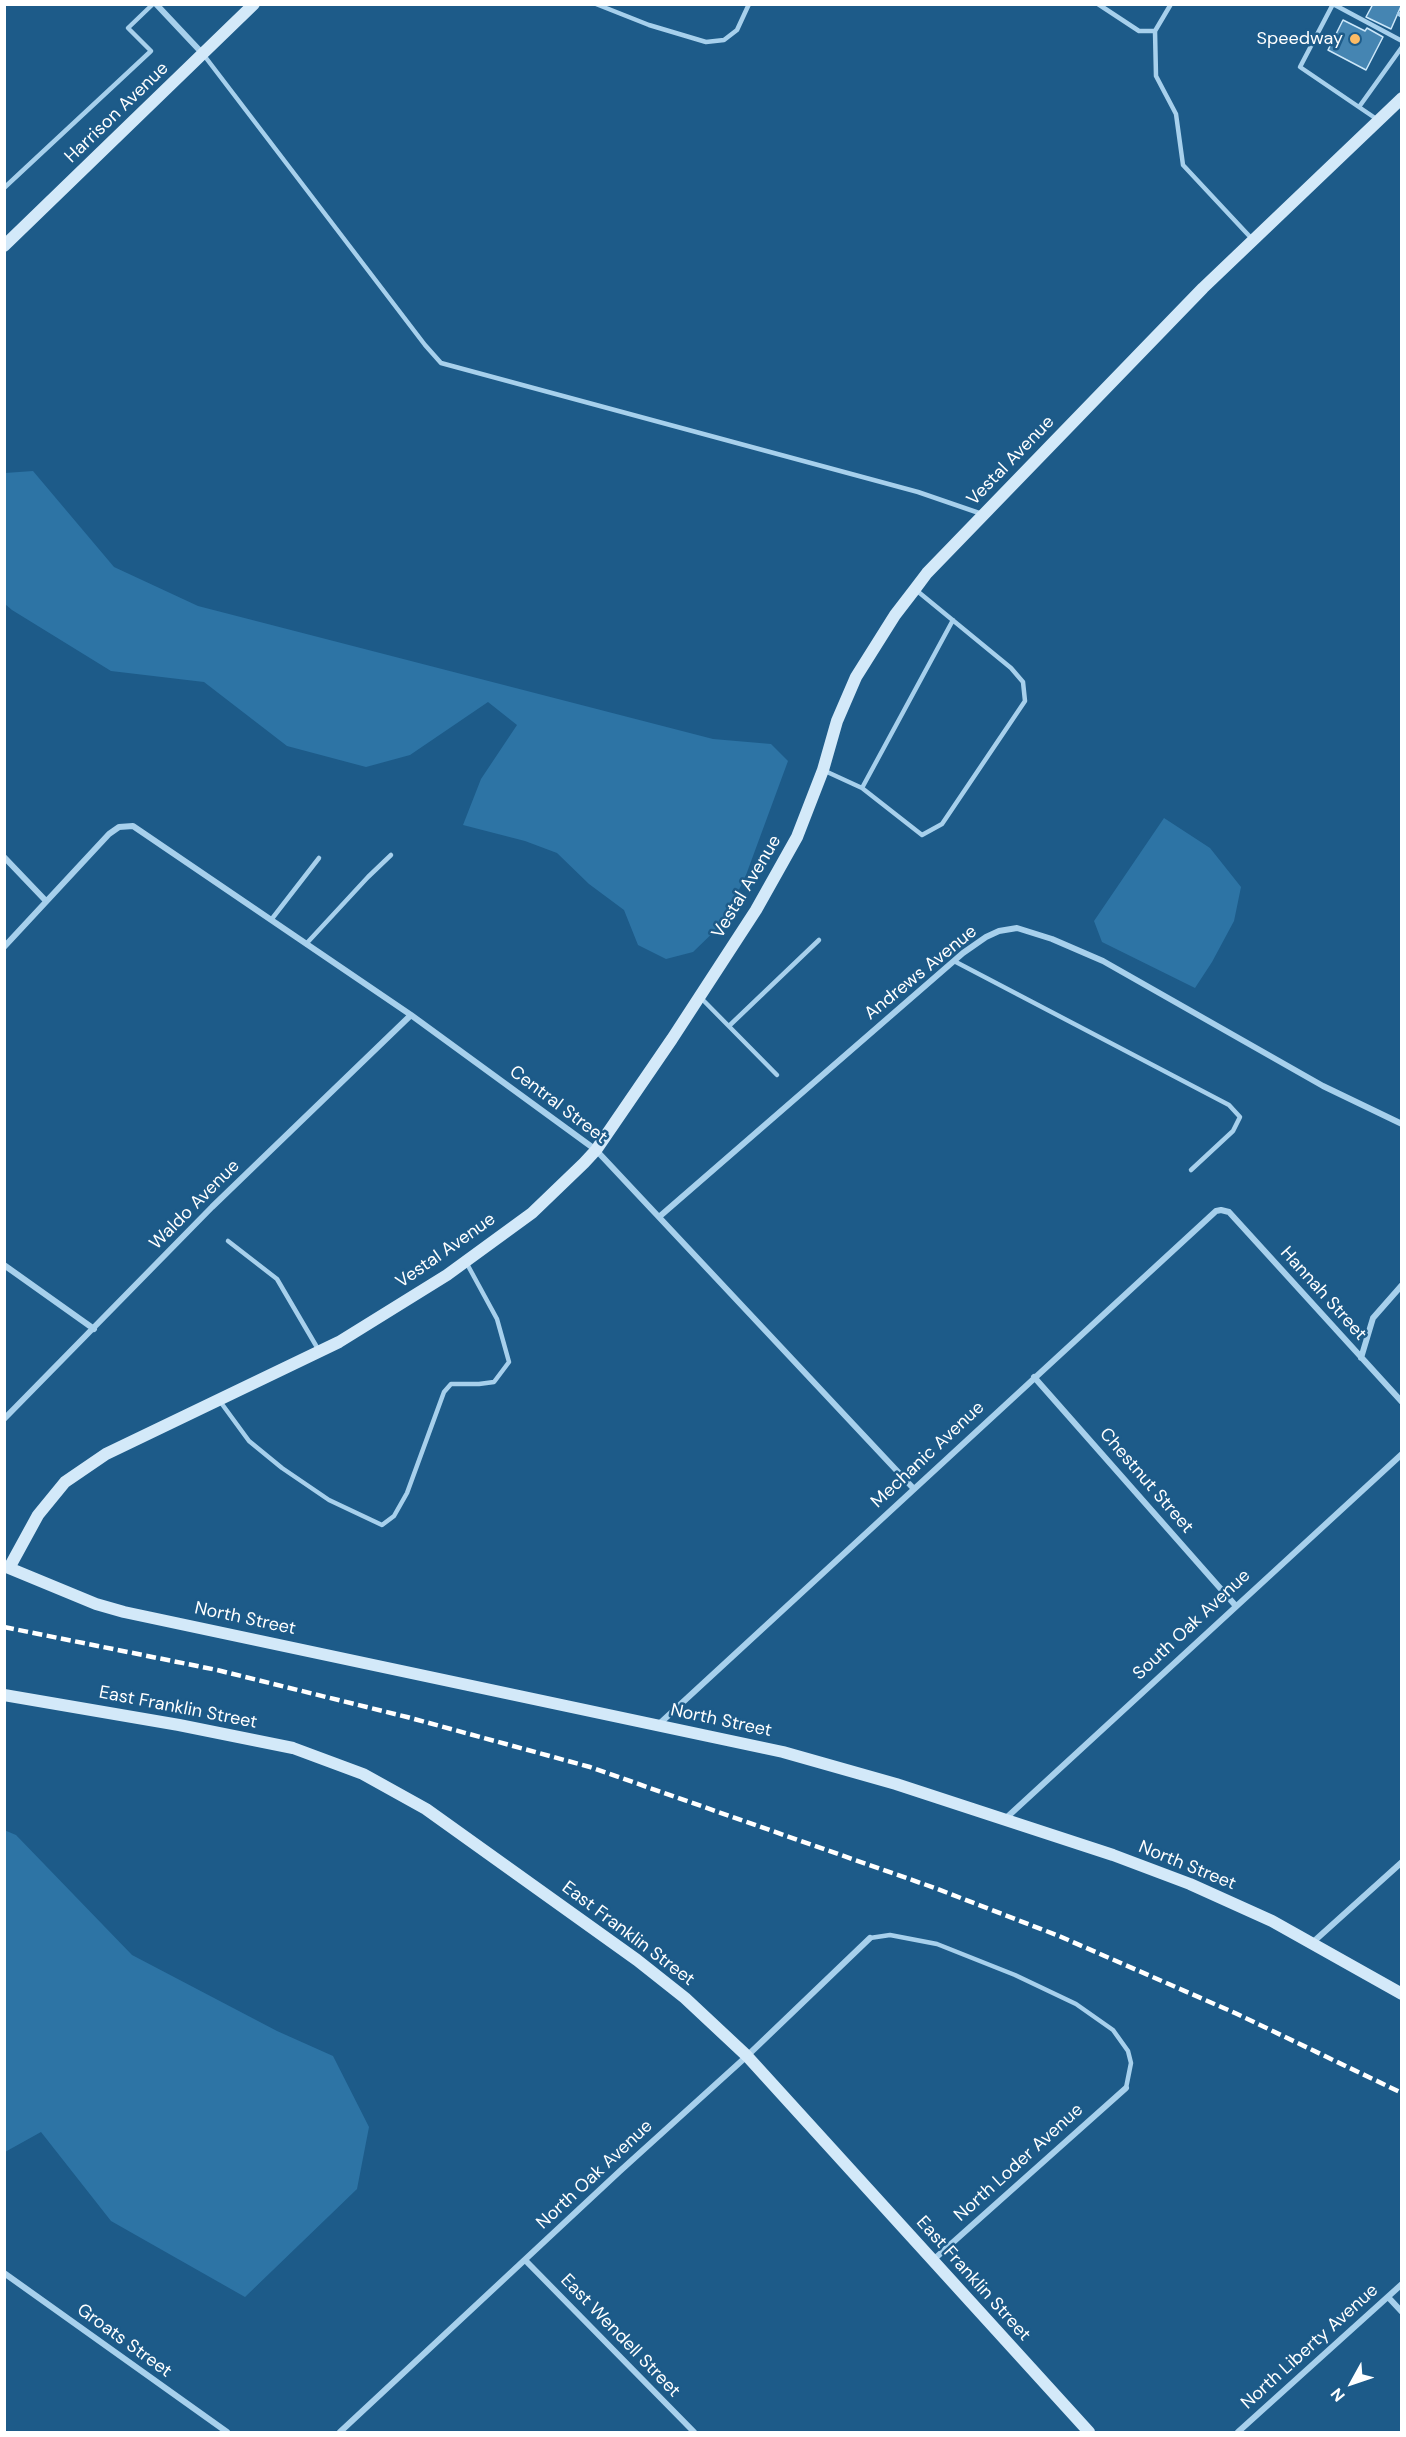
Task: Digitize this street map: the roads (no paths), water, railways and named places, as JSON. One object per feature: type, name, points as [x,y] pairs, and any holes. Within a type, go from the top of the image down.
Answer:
[{"type":"street","points":[[154,4],[203,54]]},
{"type":"street","name":"Harrison Avenue","points":[[4,246],[254,4]]},
{"type":"street","name":"Vestal Avenue","points":[[7,1567],[38,1515],[65,1482],[106,1454],[339,1342],[465,1262],[532,1213],[596,1150],[756,910],[797,837],[823,770],[837,721],[856,677],[915,589],[983,515],[1203,288],[1378,120],[1400,103]]},
{"type":"street","name":"Central Street","points":[[46,901],[109,834],[119,827],[133,826],[411,1015],[596,1150],[914,1489]]},
{"type":"street","points":[[4,857],[46,901],[4,947]]},
{"type":"street","name":"Andrews Avenue","points":[[659,1217],[954,961],[986,937],[999,931],[1017,928],[1052,939],[1103,962],[1323,1086],[1401,1124]]},
{"type":"street","name":"Waldo Avenue","points":[[4,1419],[212,1207],[411,1015]]},
{"type":"street","name":"Hannah Street","points":[[1221,1210],[1229,1212],[1401,1402]]},
{"type":"street","name":"Mechanic Avenue","points":[[657,1726],[1034,1377],[1216,1211],[1221,1210]]},
{"type":"street","points":[[4,1264],[94,1329]]},
{"type":"street","points":[[1361,1358],[1373,1318],[1401,1285]]},
{"type":"street","name":"Chestnut Street","points":[[1034,1377],[1235,1605]]},
{"type":"street","name":"South Oak Avenue","points":[[1004,1820],[1401,1454]]},
{"type":"street","name":"North Street","points":[[7,1567],[96,1604],[124,1612],[783,1752],[896,1784],[1190,1884],[1272,1921],[1401,1994]]},
{"type":"street","name":"East Franklin Street","points":[[4,1695],[179,1725],[293,1748],[363,1774],[426,1809],[637,1960],[685,1998],[747,2056],[1089,2433]]},
{"type":"street","points":[[1312,1943],[1401,1862]]},
{"type":"street","name":"North Oak Avenue","points":[[340,2433],[620,2170],[747,2056],[870,1938]]},
{"type":"street","name":"North Loder Avenue","points":[[932,2261],[1126,2088]]},
{"type":"street","name":"East Wendell Street","points":[[525,2260],[694,2433]]},
{"type":"street","name":"Groats Street","points":[[4,2273],[227,2433]]},
{"type":"street","name":"North Liberty Avenue","points":[[1238,2433],[1401,2284]]},
{"type":"street","points":[[1388,2297],[1401,2312]]},
{"type":"lane","points":[[4,188],[151,51],[128,28],[154,4]]},
{"type":"lane","points":[[596,4],[649,25],[705,42],[724,40],[736,30],[749,4]]},
{"type":"lane","points":[[1098,4],[1139,31],[1155,31]]},
{"type":"lane","points":[[1171,4],[1155,31],[1156,76],[1176,114],[1183,165],[1253,240]]},
{"type":"lane","points":[[1378,120],[1300,67],[1333,4],[1401,40]]},
{"type":"lane","points":[[1359,107],[1401,47]]},
{"type":"lane","points":[[203,54],[424,345],[441,363],[918,492],[983,515]]},
{"type":"lane","points":[[823,770],[862,788],[922,835],[942,824],[1025,701],[1023,682],[1011,668],[915,589]]},
{"type":"lane","points":[[862,788],[953,620]]},
{"type":"lane","points":[[306,944],[391,855]]},
{"type":"lane","points":[[271,920],[319,858]]},
{"type":"lane","points":[[729,1026],[819,940]]},
{"type":"lane","points":[[954,961],[1229,1105],[1240,1117],[1233,1131],[1191,1170]]},
{"type":"lane","points":[[700,996],[777,1075]]},
{"type":"lane","points":[[228,1241],[277,1279],[320,1352]]},
{"type":"lane","points":[[219,1400],[249,1441],[282,1468],[329,1500],[382,1525],[394,1516],[407,1493],[444,1392],[451,1384],[494,1382],[509,1362],[497,1319],[465,1262]]},
{"type":"lane","points":[[870,1938],[890,1935],[937,1944],[1015,1975],[1076,2004],[1113,2030],[1128,2051],[1131,2063],[1126,2088]]},
{"type":"railway","points":[[4,1627],[217,1670],[407,1717],[590,1767],[935,1888],[1059,1936],[1235,2013],[1402,2093]]},
{"type":"place","name":"Speedway","points":[[1355,39]]}]
